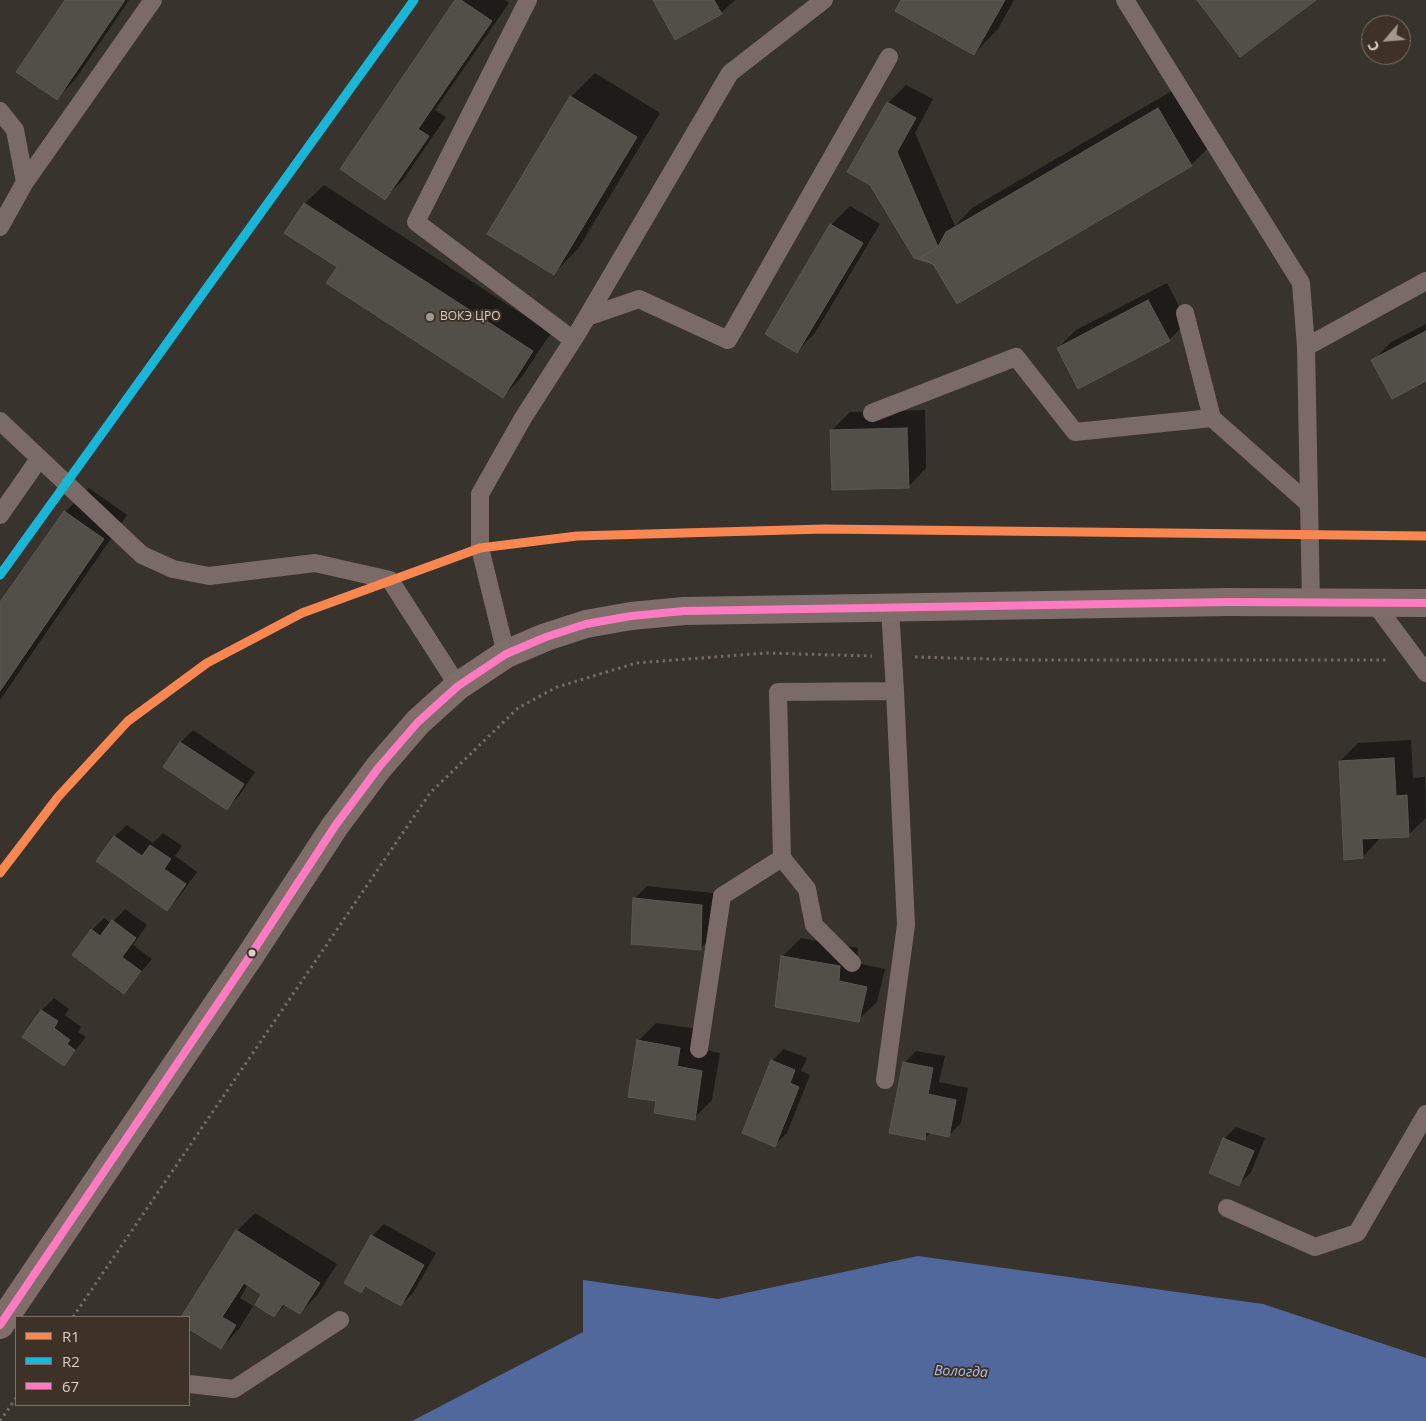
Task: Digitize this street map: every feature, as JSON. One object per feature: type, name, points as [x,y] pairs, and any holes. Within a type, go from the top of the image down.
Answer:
[{"type":"main road","points":[[9,1318],[335,826],[379,767],[418,722],[458,686],[506,654],[546,637],[586,624],[631,616],[684,611],[1229,602],[1426,603]]},
{"type":"lane","points":[[0,227],[25,182],[154,0]]},
{"type":"lane","points":[[528,0],[416,222],[573,340]]},
{"type":"lane","points":[[506,654],[480,548],[480,494],[523,418],[587,317],[730,73],[824,0]]},
{"type":"lane","points":[[1125,0],[1301,283],[1306,347],[1310,603]]},
{"type":"lane","points":[[587,317],[638,299],[728,340],[889,58]]},
{"type":"lane","points":[[0,111],[14,130],[25,182]]},
{"type":"lane","points":[[1306,347],[1426,281]]},
{"type":"lane","points":[[1185,313],[1212,418],[1309,504]]},
{"type":"lane","points":[[872,413],[1016,357],[1075,432],[1212,418]]},
{"type":"lane","points":[[0,421],[142,555],[174,569],[209,576],[315,563],[390,580],[458,686]]},
{"type":"lane","points":[[0,515],[39,459]]},
{"type":"lane","points":[[1375,604],[1421,667]]},
{"type":"lane","points":[[885,1080],[906,925],[890,608]]},
{"type":"lane","points":[[852,963],[814,925],[807,889],[782,858],[778,692],[895,691]]},
{"type":"lane","points":[[699,1049],[722,896],[782,858]]},
{"type":"lane","points":[[1227,1208],[1315,1247],[1357,1233],[1426,1114]]},
{"type":"lane","points":[[190,1384],[234,1389],[340,1320]]},
{"type":"path","points":[[74,1316],[430,793],[518,708],[557,686],[636,663],[767,653],[1421,667]]},
{"type":"path","points":[[0,1421],[15,1399]]},
{"type":"water","name":"Вологда","points":[[918,1256],[1263,1304],[1426,1358],[1426,1421],[412,1421],[583,1332],[583,1280],[718,1299]]},
{"type":"building","points":[[65,0],[125,0],[57,100],[16,72]]},
{"type":"building","points":[[455,0],[461,0],[492,21],[418,129],[429,136],[385,200],[340,169]]},
{"type":"building","points":[[653,0],[714,0],[722,14],[675,40]]},
{"type":"building","points":[[901,0],[1005,0],[974,55],[895,11]]},
{"type":"building","points":[[1197,0],[1316,0],[1240,57]]},
{"type":"building","points":[[570,96],[637,137],[554,275],[487,234]]},
{"type":"building","points":[[887,102],[916,118],[897,152],[938,247],[920,258],[933,264],[914,258],[870,185],[847,172]]},
{"type":"building","points":[[1158,108],[1192,166],[957,304],[933,264],[920,258],[938,247],[946,232]]},
{"type":"building","name":"ВОКЭ ЦРО","points":[[304,203],[533,351],[503,398],[326,283],[337,267],[284,233]]},
{"type":"building","points":[[830,224],[863,243],[797,353],[765,334]]},
{"type":"building","points":[[1148,300],[1170,341],[1078,389],[1057,348]]},
{"type":"building","points":[[1426,331],[1426,381],[1392,399],[1371,360]]},
{"type":"building","points":[[907,428],[909,488],[832,490],[830,430]]},
{"type":"building","points":[[64,511],[104,539],[0,691],[0,602]]},
{"type":"building","points":[[180,742],[244,784],[227,810],[163,767]]},
{"type":"building","points":[[1394,758],[1396,796],[1407,795],[1409,837],[1362,839],[1363,858],[1344,860],[1339,761]]},
{"type":"building","points":[[114,836],[142,856],[150,845],[171,859],[164,869],[186,884],[167,911],[96,861]]},
{"type":"building","points":[[633,898],[702,905],[701,950],[631,944]]},
{"type":"building","points":[[112,920],[136,938],[122,957],[141,971],[124,994],[72,955],[91,929],[100,936]]},
{"type":"building","points":[[781,956],[840,966],[839,981],[867,987],[859,1022],[775,1007]]},
{"type":"building","points":[[41,1010],[58,1021],[54,1028],[70,1040],[67,1044],[75,1050],[64,1066],[22,1037]]},
{"type":"building","points":[[637,1040],[680,1048],[677,1066],[702,1071],[695,1120],[654,1113],[656,1101],[628,1097]]},
{"type":"building","points":[[771,1060],[795,1070],[790,1083],[799,1087],[775,1147],[742,1133]]},
{"type":"building","points":[[903,1062],[933,1068],[928,1094],[956,1100],[949,1137],[926,1132],[925,1140],[889,1133]]},
{"type":"building","points":[[1223,1138],[1254,1151],[1239,1186],[1209,1173]]},
{"type":"building","points":[[236,1230],[320,1283],[300,1314],[283,1304],[274,1317],[255,1305],[261,1294],[244,1283],[222,1317],[236,1325],[221,1349],[190,1330],[190,1316],[182,1316]]},
{"type":"building","points":[[371,1235],[424,1265],[401,1306],[365,1286],[361,1293],[344,1283]]},
{"type":"transit line","name":"R2","points":[[0,575],[414,0]]},
{"type":"transit line","name":"R1","points":[[0,873],[58,797],[128,721],[207,663],[302,613],[480,548],[577,536],[824,529],[1426,536]]},
{"type":"transit line","name":"67","points":[[0,1325],[252,953],[335,826],[379,767],[418,722],[458,686],[506,654],[546,637],[586,624],[631,616],[684,611],[1229,602],[1426,603]]},
{"type":"place","name":"ВОКЭ ЦРО","points":[[430,317]]}]
